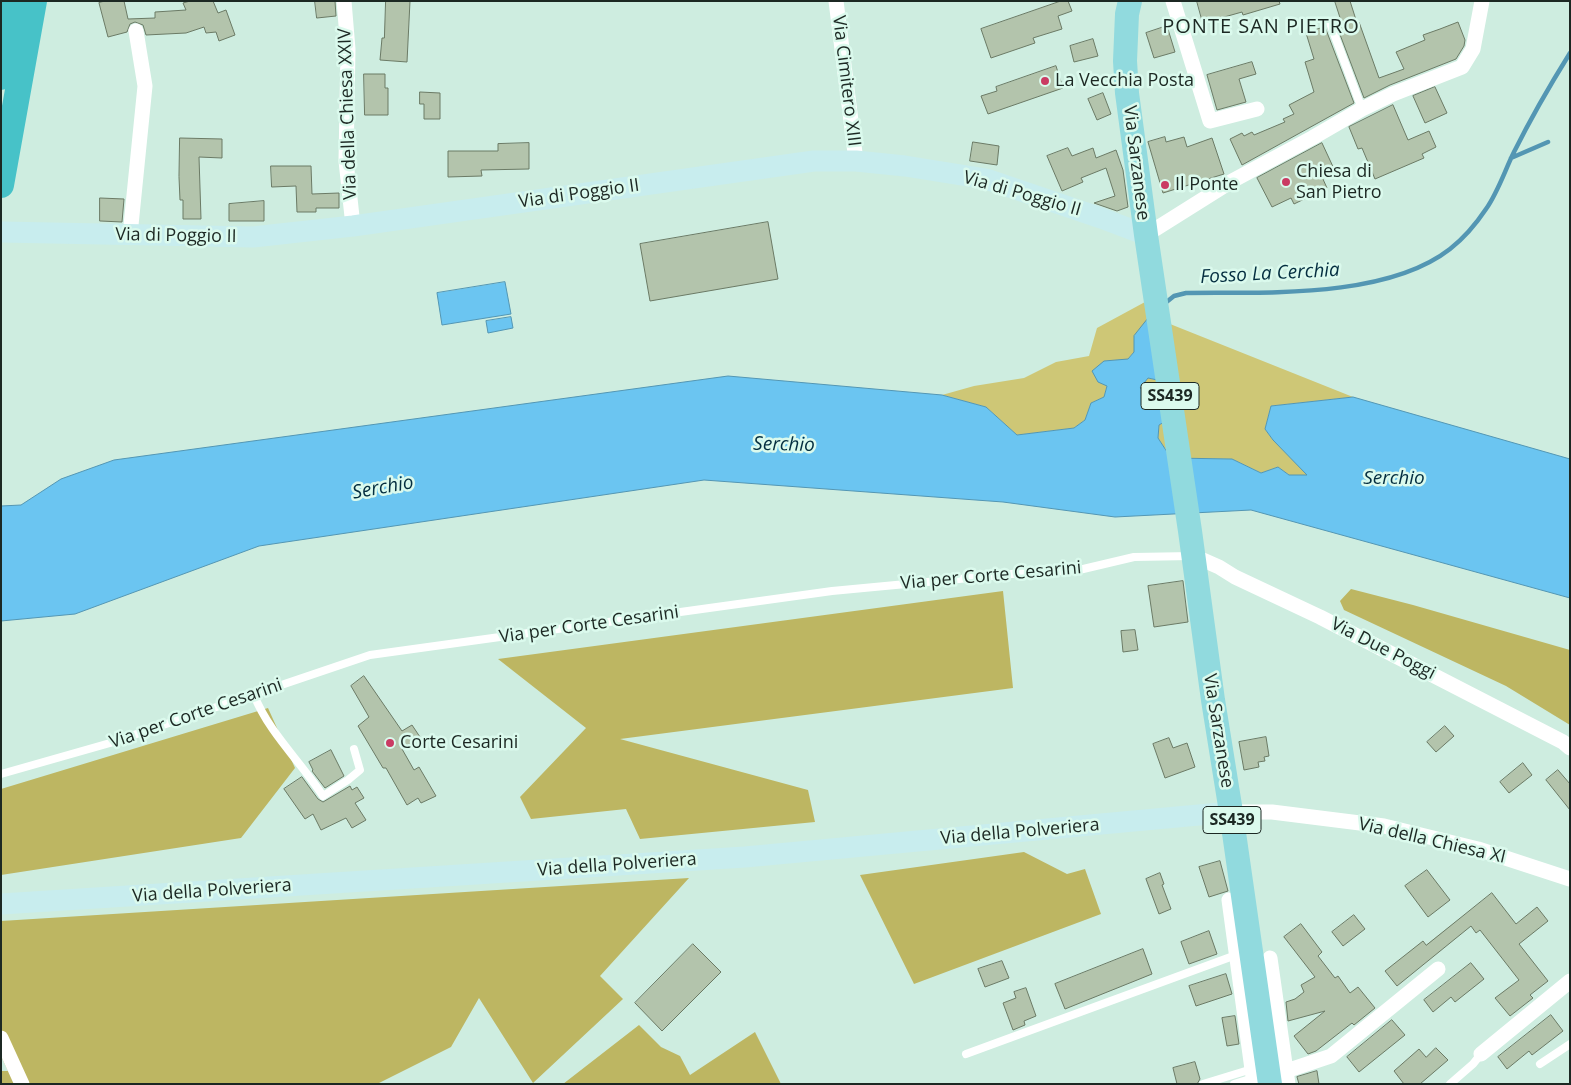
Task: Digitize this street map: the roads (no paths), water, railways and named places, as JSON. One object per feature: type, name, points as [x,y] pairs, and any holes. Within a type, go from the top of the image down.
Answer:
[{"type":"highway","points":[[1,77],[14,1]]},
{"type":"highway","points":[[1,185],[34,1]]},
{"type":"main road","name":"Via Sarzanese","points":[[1130,1],[1127,14],[1125,61],[1127,93],[1146,235]]},
{"type":"main road","name":"SS439","points":[[1146,235],[1194,556]]},
{"type":"main road","name":"Via Sarzanese","points":[[1194,556],[1267,1078]]},
{"type":"street","name":"Via della Chiesa XXIV","points":[[344,1],[348,50],[346,161],[353,226]]},
{"type":"street","name":"Via Cimitero XIII","points":[[836,1],[856,161]]},
{"type":"street","points":[[1173,1],[1210,121],[1257,109]]},
{"type":"street","points":[[1146,235],[1232,181],[1362,109],[1393,94],[1462,67],[1474,49],[1482,1]]},
{"type":"street","points":[[130,235],[145,86],[136,31]]},
{"type":"street","name":"Via di Poggio II","points":[[1,232],[253,237],[353,226],[814,161],[856,161],[906,166],[986,179],[1146,235]]},
{"type":"street","name":"Via Due Poggi","points":[[1194,556],[1329,621],[1563,742],[1570,748]]},
{"type":"street","name":"Via della Chiesa XI","points":[[1231,812],[1272,812],[1384,826],[1478,849],[1570,879]]},
{"type":"street","name":"Via della Polveriera","points":[[1,904],[745,857],[1231,812]]},
{"type":"street","points":[[1229,900],[1236,955],[1267,1078]]},
{"type":"street","points":[[1267,1078],[1270,958]]},
{"type":"street","points":[[1267,1078],[1331,1056],[1438,969]]},
{"type":"street","points":[[1481,1054],[1570,981]]},
{"type":"street","points":[[1,1038],[22,1084]]},
{"type":"lane","points":[[1330,23],[1362,109]]},
{"type":"lane","name":"Via per Corte Cesarini","points":[[1,774],[110,744],[370,655],[832,591],[1012,574],[1079,570],[1134,557],[1194,556]]},
{"type":"lane","points":[[254,696],[260,710],[298,763],[310,775],[323,796],[360,770],[354,749]]},
{"type":"lane","points":[[966,1054],[1236,955]]},
{"type":"lane","points":[[1540,1064],[1570,1044]]},
{"type":"lane","points":[[1450,1084],[1473,1064],[1481,1054]]},
{"type":"lane","points":[[1203,1084],[1267,1078]]},
{"type":"lane","points":[[1234,1084],[1267,1078]]},
{"type":"water","points":[[505,282],[511,314],[442,325],[437,293]]},
{"type":"water","name":"Serchio","points":[[1150,316],[1171,383],[1148,378],[1140,388],[1166,410],[1171,418],[1159,425],[1158,438],[1171,458],[1232,459],[1261,473],[1278,467],[1289,475],[1307,475],[1273,440],[1265,429],[1271,406],[1353,397],[1570,459],[1570,598],[1251,510],[1115,517],[1003,502],[704,480],[259,546],[75,614],[1,621],[1,506],[21,505],[61,479],[114,460],[728,376],[942,395],[986,407],[1017,435],[1074,428],[1085,420],[1091,403],[1104,397],[1107,386],[1098,382],[1092,371],[1104,361],[1128,359],[1134,352],[1134,336]]},
{"type":"water","points":[[511,317],[513,328],[488,333],[486,321]]},
{"type":"waterway","name":"Fosso La Cerchia","points":[[1164,304],[1174,296],[1186,293],[1287,292],[1359,285],[1393,277],[1423,265],[1450,249],[1470,230],[1490,202],[1527,127],[1570,53]]},
{"type":"waterway","points":[[1511,158],[1548,142]]},
{"type":"place","name":"La Vecchia Posta","points":[[1045,81]]},
{"type":"place","name":"Chiesa di San Pietro","points":[[1286,182]]},
{"type":"place","name":"Il Ponte","points":[[1165,185]]},
{"type":"place","name":"Corte Cesarini","points":[[390,743]]},
{"type":"district","name":"PONTE SAN PIETRO","points":[[1261,27]]}]
